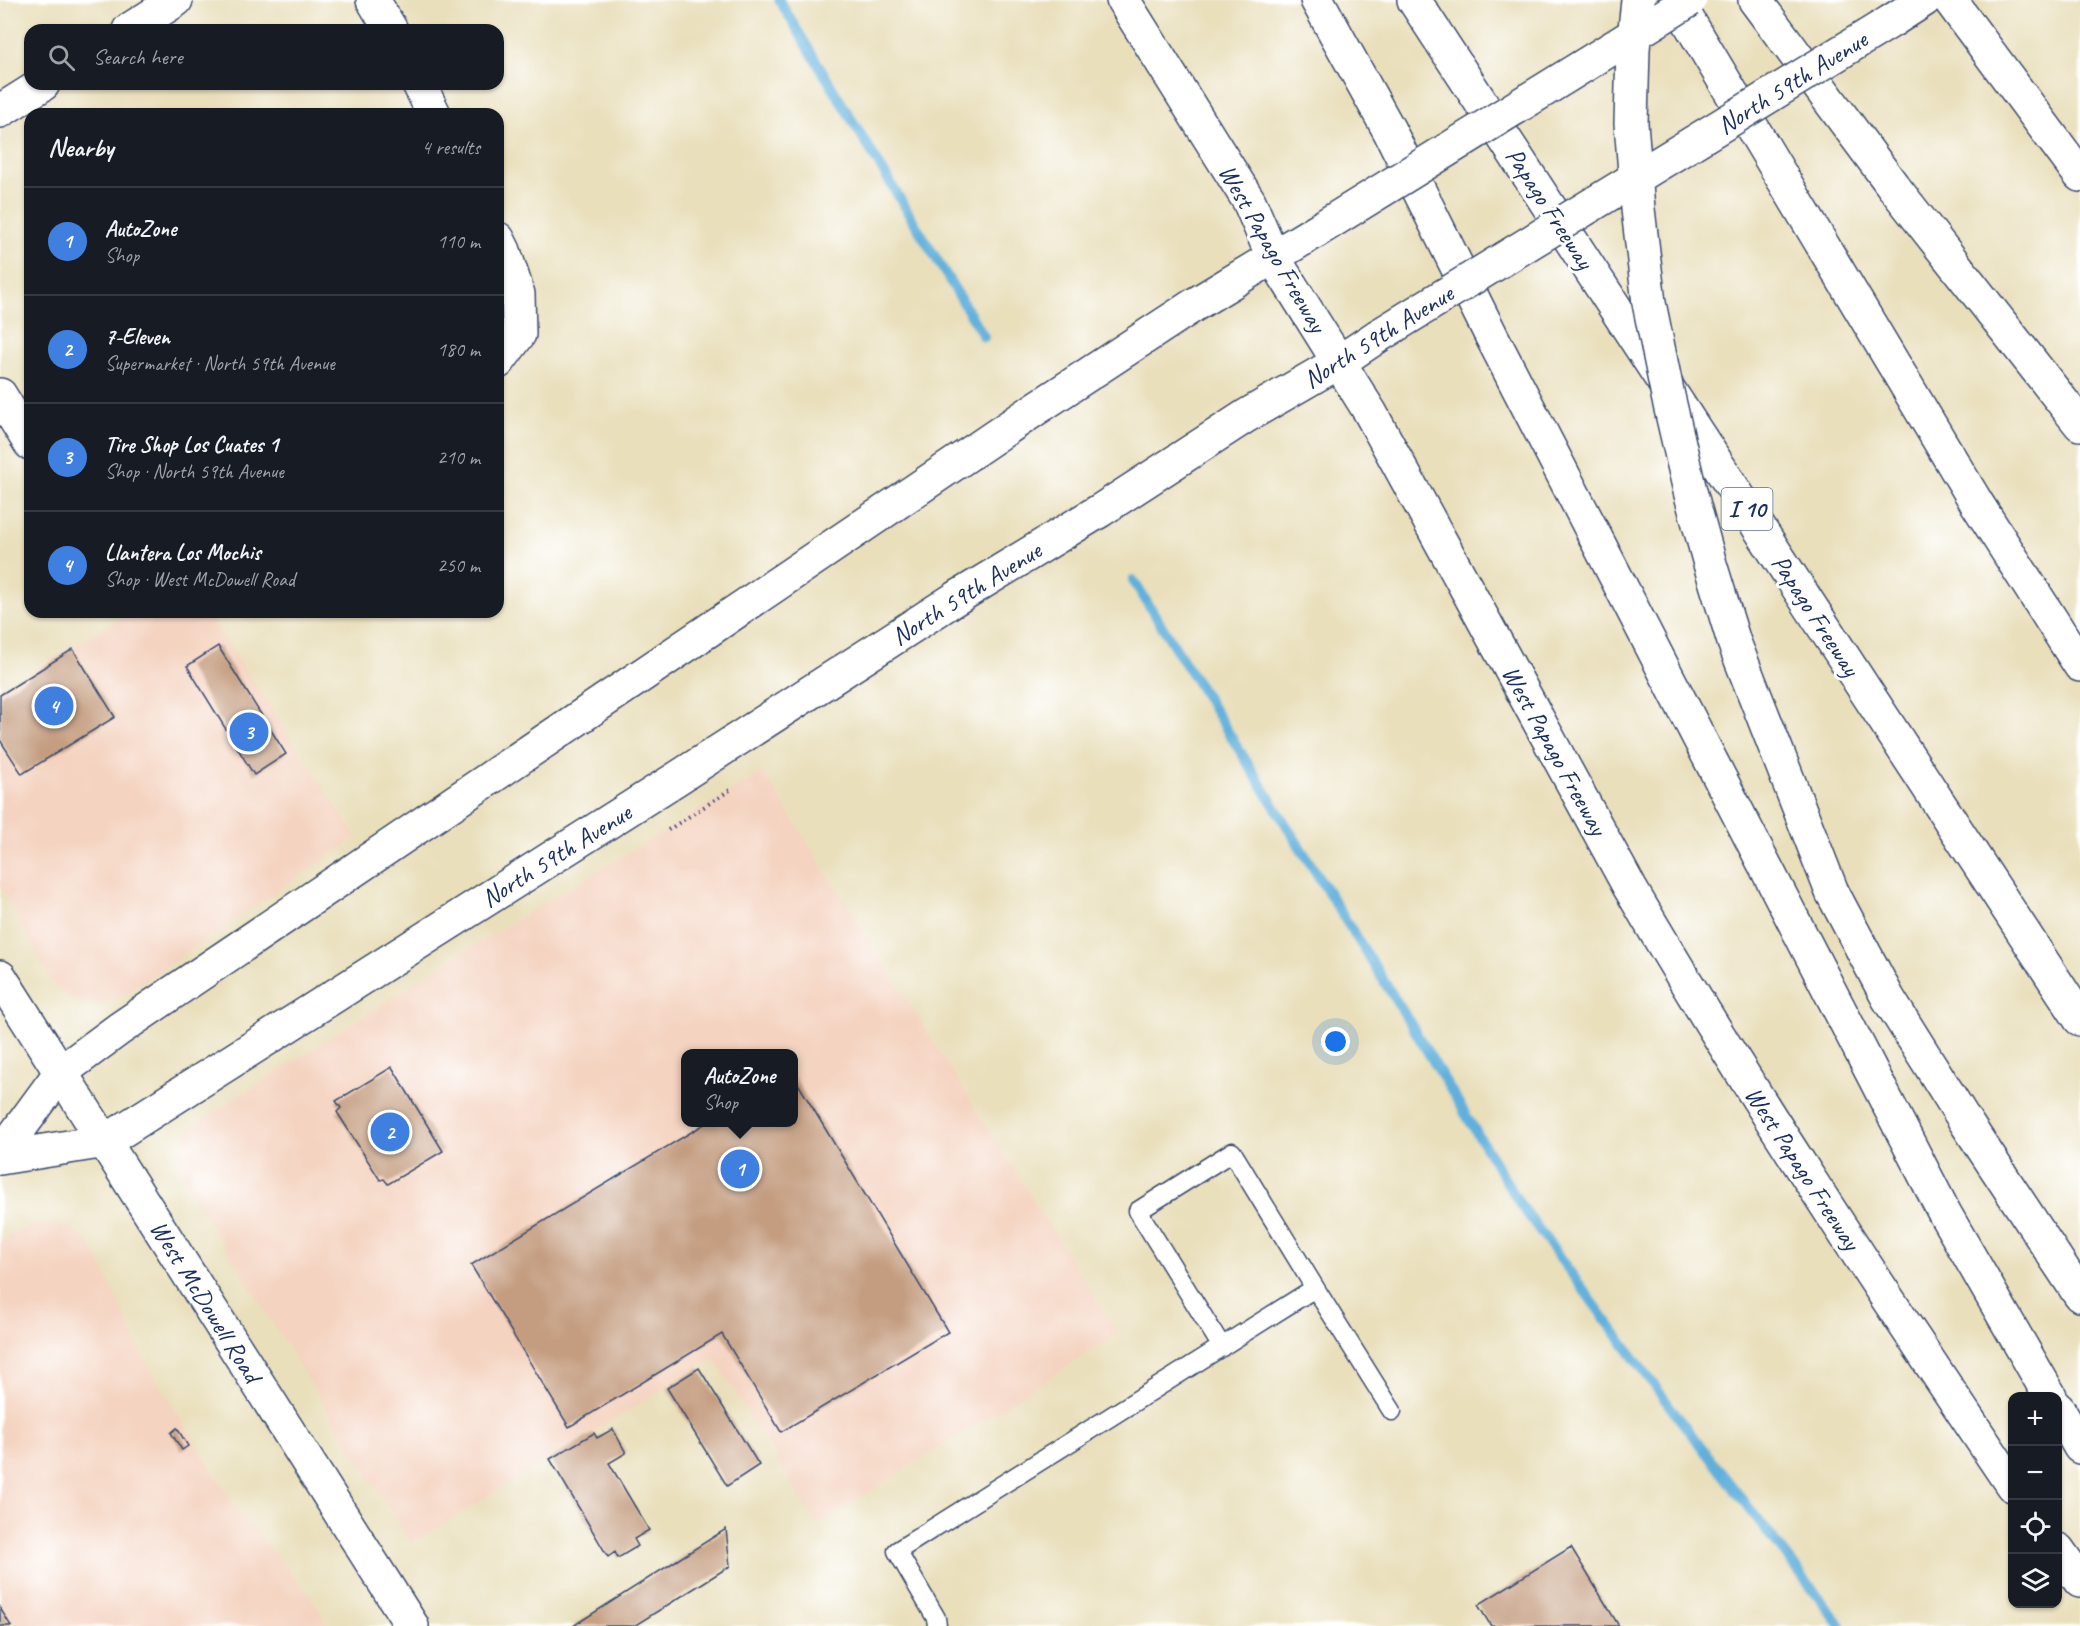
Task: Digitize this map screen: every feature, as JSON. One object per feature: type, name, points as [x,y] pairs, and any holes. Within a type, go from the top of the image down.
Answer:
[{"type":"main road","points":[[138,24],[176,0]]},
{"type":"main road","points":[[373,0],[388,24]]},
{"type":"main road","name":"West Papago Freeway","points":[[1123,0],[1249,201],[1273,257],[1376,422],[1666,950],[1831,1214],[2008,1478]]},
{"type":"main road","points":[[1317,0],[1389,130],[1492,337],[1945,1214],[2048,1392]]},
{"type":"main road","name":"Papago Freeway","points":[[1414,0],[2080,1019]]},
{"type":"main road","points":[[1638,0],[1630,123],[1649,303],[1668,396],[1696,512],[1734,642],[1832,892],[1888,998],[1967,1124],[2080,1295]]},
{"type":"main road","points":[[1676,0],[1976,502],[2080,665]]},
{"type":"main road","name":"North 59th Avenue","points":[[0,1157],[61,1072],[118,1029],[978,447],[1184,312],[1690,0]]},
{"type":"main road","points":[[1755,0],[1893,186],[2080,424]]},
{"type":"main road","name":"North 59th Avenue","points":[[0,1157],[106,1141],[952,600],[1101,510],[1246,416],[1339,362],[1924,0]]},
{"type":"main road","points":[[1950,0],[2080,176]]},
{"type":"main road","points":[[0,111],[33,90]]},
{"type":"main road","points":[[422,90],[431,108]]},
{"type":"main road","points":[[504,251],[518,294],[519,334],[504,354]]},
{"type":"main road","points":[[0,395],[24,433]]},
{"type":"main road","name":"West McDowell Road","points":[[0,977],[106,1141],[411,1626]]},
{"type":"main road","points":[[2062,1415],[2080,1447]]},
{"type":"main road","points":[[2061,1554],[2080,1581]]},
{"type":"lane","points":[[1222,1347],[1138,1211],[1232,1152],[1392,1411]]},
{"type":"lane","points":[[937,1626],[936,1618],[897,1551],[1315,1288]]},
{"type":"path","points":[[668,830],[730,790]]},
{"type":"shaded area","points":[[120,618],[211,618],[357,837],[129,992],[107,1003],[91,1005],[65,996],[52,982],[0,885],[0,691]]},
{"type":"shaded area","points":[[763,772],[1118,1334],[817,1525],[714,1358],[411,1544],[188,1188],[181,1169],[180,1146],[196,1124],[461,953]]},
{"type":"shaded area","points":[[46,1224],[70,1227],[88,1242],[99,1258],[142,1356],[240,1515],[309,1593],[330,1626],[0,1626],[0,1242],[19,1230]]},
{"type":"building","points":[[218,646],[286,754],[254,775],[187,666]]},
{"type":"building","points":[[73,649],[115,717],[22,774],[0,740],[0,695]]},
{"type":"building","points":[[392,1067],[443,1151],[388,1184],[384,1179],[380,1180],[337,1112],[341,1108],[336,1101]]},
{"type":"building","points":[[798,1084],[948,1332],[781,1432],[722,1334],[569,1427],[471,1265],[700,1127],[798,1127]]},
{"type":"building","points":[[699,1368],[759,1465],[727,1486],[667,1388]]},
{"type":"building","points":[[177,1428],[188,1446],[182,1450],[171,1433]]},
{"type":"building","points":[[613,1429],[626,1453],[609,1463],[649,1530],[634,1539],[638,1546],[618,1558],[615,1552],[608,1557],[550,1459],[594,1433],[597,1438]]},
{"type":"building","points":[[726,1529],[730,1566],[634,1626],[573,1626]]},
{"type":"building","points":[[1571,1547],[1619,1626],[1491,1626],[1478,1605]]},
{"type":"building","points":[[0,1608],[11,1626],[0,1626]]},
{"type":"waterway","points":[[779,0],[984,337]]},
{"type":"waterway","points":[[1133,580],[1407,1018],[1520,1204],[1671,1408],[1841,1626]]},
{"type":"place","name":"Llantera Los Mochis","points":[[54,706]]},
{"type":"place","name":"Tire Shop Los Cuates 1","points":[[249,732]]},
{"type":"place","name":"7-Eleven","points":[[390,1132]]},
{"type":"place","name":"AutoZone","points":[[740,1169]]}]
